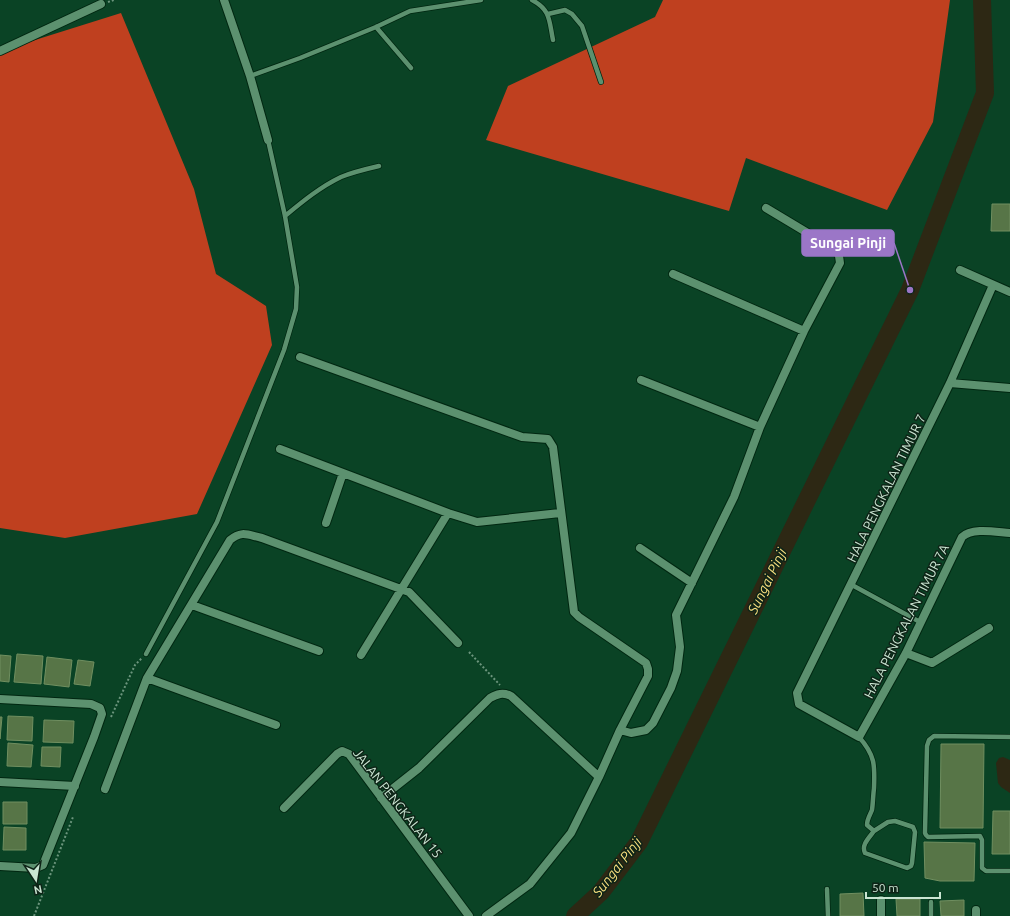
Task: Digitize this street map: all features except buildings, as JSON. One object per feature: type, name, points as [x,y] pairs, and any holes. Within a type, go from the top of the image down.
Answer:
[{"type":"street","points":[[224,0],[250,76],[268,140]]},
{"type":"street","points":[[0,51],[100,4]]},
{"type":"street","points":[[620,730],[631,733],[646,730],[653,723],[671,688],[677,671],[680,647],[676,615],[734,497],[760,428],[804,331],[840,263],[836,250],[766,208]]},
{"type":"street","points":[[960,270],[1010,292]]},
{"type":"street","points":[[673,274],[804,331]]},
{"type":"street","name":"HALA PENGKALAN TIMUR 7","points":[[859,737],[799,704],[797,693],[852,585],[950,383],[993,285]]},
{"type":"street","points":[[300,357],[522,437],[548,439],[553,447],[560,513],[574,612],[646,663],[648,668],[648,676],[620,730],[571,834],[530,884],[486,916]]},
{"type":"street","points":[[641,380],[760,428]]},
{"type":"street","points":[[950,383],[1010,388]]},
{"type":"street","points":[[280,449],[448,513],[477,522],[560,513]]},
{"type":"street","points":[[326,523],[343,473]]},
{"type":"street","points":[[361,655],[448,513]]},
{"type":"street","name":"HALA PENGKALAN TIMUR 7A","points":[[859,737],[906,653],[962,537],[966,533],[972,531],[1010,533]]},
{"type":"street","points":[[106,789],[148,678],[230,540],[237,534],[269,540],[409,592],[458,643]]},
{"type":"street","points":[[640,548],[692,583]]},
{"type":"street","points":[[192,605],[319,651]]},
{"type":"street","points":[[906,653],[932,664],[989,628]]},
{"type":"street","points":[[148,678],[276,725]]},
{"type":"street","points":[[381,798],[419,768],[490,698],[503,693],[511,696],[599,777]]},
{"type":"street","points":[[0,698],[91,704],[100,708],[102,714],[44,865],[36,868],[0,866]]},
{"type":"street","name":"JALAN PENGKALAN 15","points":[[284,808],[337,754],[342,751],[349,754],[469,916]]},
{"type":"street","points":[[0,782],[75,786]]},
{"type":"street","points":[[881,900],[881,916]]},
{"type":"lane","points":[[250,76],[300,58],[376,27],[410,11],[481,0]]},
{"type":"lane","points":[[532,0],[540,4],[548,14],[553,40]]},
{"type":"lane","points":[[548,14],[565,10],[572,14],[582,26],[601,82]]},
{"type":"lane","points":[[376,27],[410,68]]},
{"type":"lane","points":[[146,654],[217,522],[284,350],[296,309],[298,287],[285,216],[268,140]]},
{"type":"lane","points":[[285,216],[308,198],[340,178],[379,166]]},
{"type":"lane","points":[[852,585],[920,622]]},
{"type":"lane","points":[[1010,737],[934,736],[929,740],[926,833],[926,836],[980,836],[982,840],[982,868],[986,871],[1010,871]]},
{"type":"lane","points":[[859,737],[872,755],[875,769],[871,812],[867,823],[874,831]]},
{"type":"lane","points":[[895,821],[913,827],[915,832],[911,866],[907,868],[865,853],[863,846],[874,831],[888,822],[895,821]]},
{"type":"lane","points":[[828,889],[828,916]]},
{"type":"lane","points":[[931,902],[931,916]]},
{"type":"path","points":[[469,652],[502,687],[503,693]]},
{"type":"shaded area","points":[[663,0],[950,0],[933,122],[887,210],[746,158],[729,211],[486,140],[508,86],[655,17]]},
{"type":"shaded area","points":[[121,13],[194,189],[216,274],[266,306],[272,345],[197,514],[65,538],[0,528],[0,51]]},
{"type":"shaded area","points":[[1003,757],[1010,760],[1010,793],[998,783],[996,763],[999,758]]},
{"type":"waterway","name":"Sungai Pinji","points":[[575,916],[601,892],[639,842],[910,290],[985,93],[982,0]]},
{"type":"place","name":"Sungai Pinji","points":[[910,290]]}]
